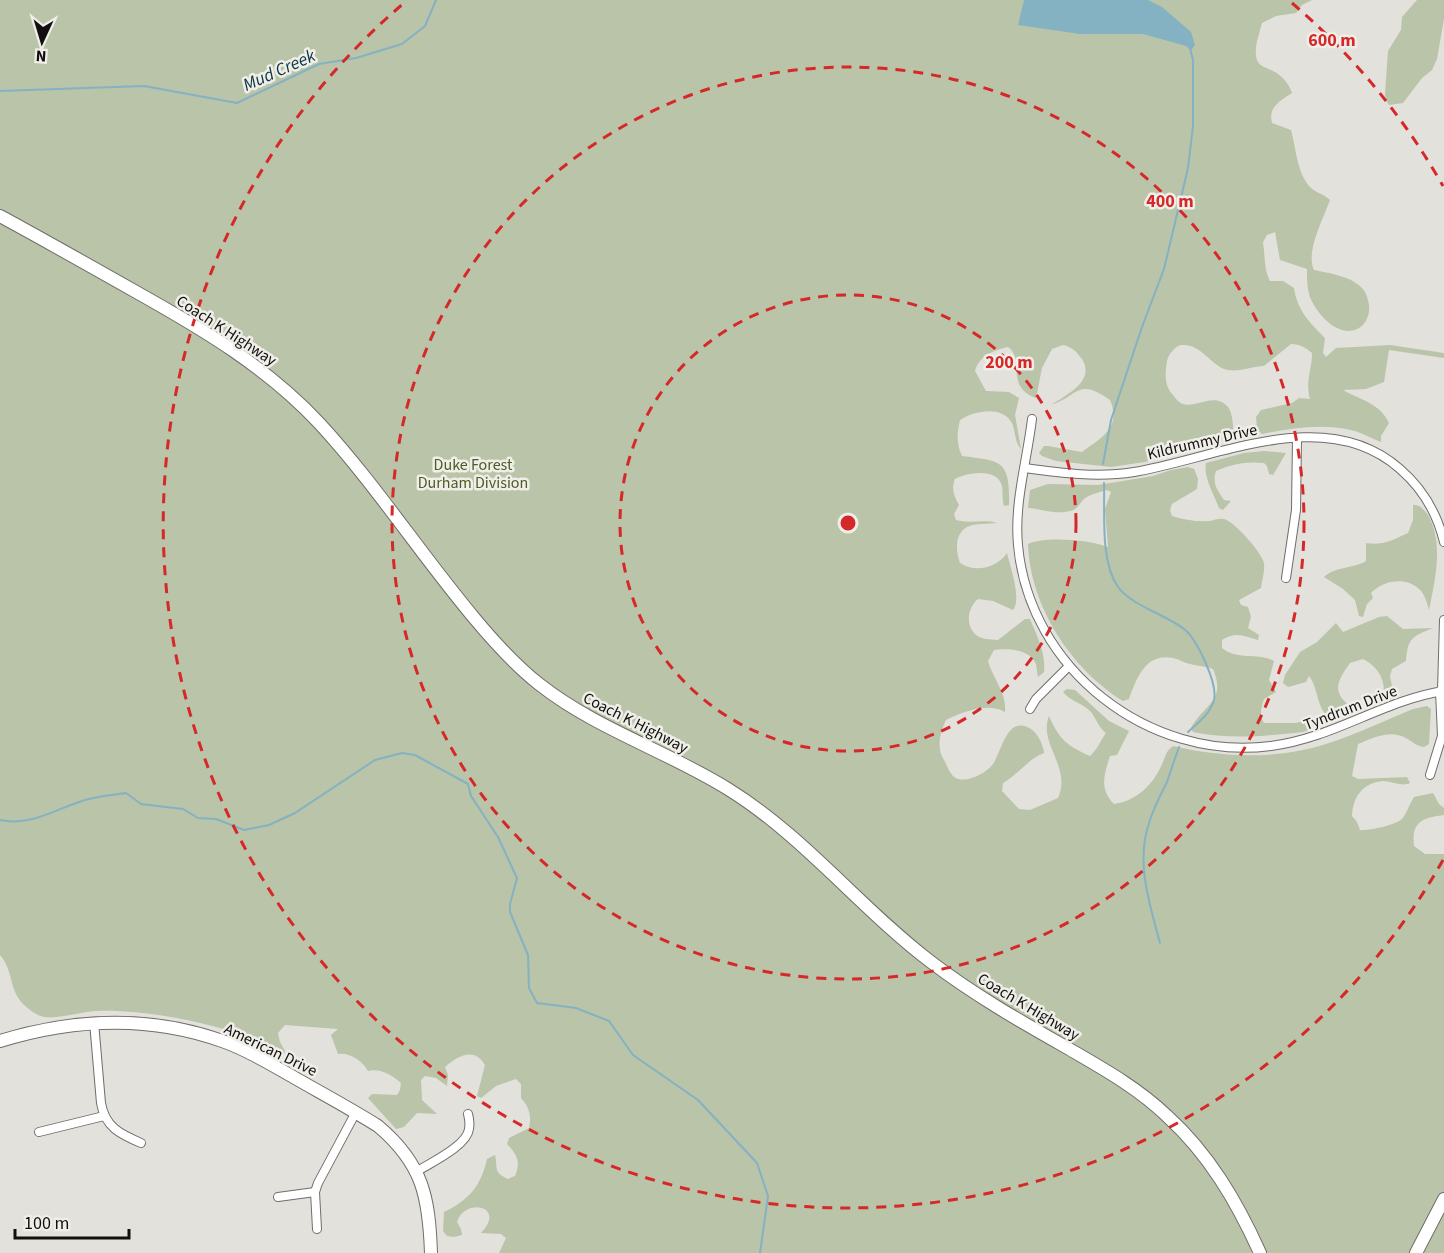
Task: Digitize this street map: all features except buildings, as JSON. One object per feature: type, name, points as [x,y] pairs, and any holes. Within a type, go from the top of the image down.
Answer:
[{"type":"street","name":"Coach K Highway","points":[[0,216],[200,329],[241,355],[281,386],[322,426],[492,639],[540,685],[593,720],[699,772],[743,799],[777,825],[927,959],[984,999],[1119,1079],[1153,1103],[1209,1162],[1233,1200],[1260,1253]]},
{"type":"street","name":"Tyndrum Drive","points":[[1032,419],[1019,512],[1020,558],[1035,610],[1051,640],[1069,666],[1106,701],[1140,723],[1187,740],[1225,746],[1269,747],[1310,739],[1402,702],[1442,691]]},
{"type":"street","name":"Kildrummy Drive","points":[[1025,468],[1075,474],[1119,474],[1150,469],[1243,444],[1297,439],[1342,440],[1372,450],[1393,462],[1412,480],[1421,491],[1438,522],[1444,542]]},
{"type":"street","points":[[1286,578],[1296,510],[1297,439]]},
{"type":"street","points":[[1430,775],[1442,736],[1444,620]]},
{"type":"street","points":[[1030,709],[1036,699],[1069,666]]},
{"type":"street","points":[[94,1022],[104,1116],[114,1129],[141,1143]]},
{"type":"street","name":"American Drive","points":[[0,1041],[40,1030],[94,1022],[121,1022],[167,1026],[227,1043],[261,1059],[356,1112],[393,1138],[405,1152],[424,1189],[429,1212],[431,1253]]},
{"type":"street","points":[[317,1229],[315,1192],[325,1168],[356,1112]]},
{"type":"street","points":[[416,1172],[454,1148],[465,1138],[470,1128],[468,1114]]},
{"type":"street","points":[[39,1132],[104,1116]]},
{"type":"street","points":[[278,1197],[315,1192]]},
{"type":"street","points":[[1416,1253],[1444,1199]]},
{"type":"green space","name":"Duke Forest Durham Division","points":[[0,0],[1312,0],[1302,5],[1296,13],[1276,16],[1262,23],[1256,44],[1256,54],[1259,63],[1280,76],[1292,93],[1273,109],[1272,123],[1291,130],[1302,175],[1312,189],[1330,200],[1314,245],[1312,263],[1314,270],[1346,278],[1362,288],[1369,305],[1367,318],[1360,327],[1350,331],[1337,328],[1325,319],[1310,297],[1307,269],[1280,260],[1275,232],[1267,235],[1263,242],[1268,277],[1270,281],[1283,281],[1294,288],[1301,310],[1325,338],[1323,353],[1326,357],[1336,348],[1390,345],[1444,353],[1444,358],[1389,350],[1384,382],[1366,389],[1343,390],[1375,406],[1385,416],[1389,423],[1381,436],[1381,442],[1355,431],[1332,427],[1296,428],[1262,434],[1257,429],[1256,417],[1261,410],[1292,403],[1299,398],[1310,399],[1308,381],[1312,353],[1302,346],[1291,344],[1264,366],[1228,370],[1195,348],[1181,345],[1172,351],[1167,361],[1168,388],[1183,404],[1211,400],[1222,402],[1230,412],[1234,436],[1145,462],[1111,467],[1056,461],[1039,453],[1044,446],[1082,452],[1102,437],[1111,425],[1113,410],[1110,400],[1091,390],[1084,389],[1051,405],[1071,392],[1082,381],[1085,374],[1082,359],[1074,350],[1063,345],[1052,349],[1042,368],[1036,398],[1026,393],[1021,387],[1013,352],[1008,347],[992,352],[980,361],[975,371],[986,391],[1009,392],[1019,398],[1015,415],[1021,449],[1017,443],[1012,423],[1002,414],[980,412],[960,420],[958,438],[962,456],[995,462],[1001,466],[1008,479],[1009,505],[1004,506],[1002,486],[994,476],[981,473],[955,479],[953,486],[959,505],[954,514],[956,520],[997,523],[974,525],[963,530],[958,539],[958,554],[960,563],[979,568],[998,562],[1007,553],[1016,598],[1013,610],[993,601],[978,599],[972,606],[969,621],[977,636],[998,640],[1025,619],[1030,619],[1042,651],[1044,672],[1038,677],[1035,662],[1027,654],[1010,649],[994,650],[988,661],[1002,692],[1005,712],[983,708],[967,711],[946,720],[941,735],[940,750],[952,774],[957,779],[968,779],[990,768],[1006,736],[1016,726],[1031,729],[1040,740],[1044,753],[1003,783],[1002,791],[1019,809],[1030,810],[1058,798],[1061,776],[1048,736],[1049,716],[1056,731],[1065,741],[1090,756],[1106,733],[1088,709],[1063,692],[1067,689],[1075,690],[1109,721],[1129,731],[1117,755],[1110,756],[1105,776],[1106,793],[1114,804],[1130,799],[1144,790],[1155,777],[1168,751],[1173,746],[1232,755],[1293,752],[1342,738],[1413,709],[1427,706],[1431,709],[1429,744],[1424,747],[1394,734],[1382,735],[1358,744],[1352,776],[1358,779],[1407,777],[1410,783],[1383,781],[1369,785],[1357,797],[1352,816],[1360,830],[1388,825],[1402,819],[1414,797],[1433,793],[1444,808],[1444,815],[1420,822],[1414,831],[1414,846],[1425,854],[1444,854],[1444,1253],[499,1253],[506,1238],[501,1234],[481,1233],[488,1224],[489,1216],[482,1208],[468,1209],[461,1214],[457,1222],[462,1235],[447,1236],[443,1231],[444,1212],[473,1191],[487,1159],[495,1155],[497,1170],[500,1174],[508,1179],[515,1176],[518,1166],[517,1158],[507,1144],[509,1138],[529,1128],[530,1124],[529,1112],[521,1098],[521,1084],[516,1079],[496,1086],[481,1098],[477,1096],[485,1065],[476,1056],[461,1056],[445,1067],[448,1075],[447,1086],[436,1078],[425,1076],[421,1080],[422,1100],[437,1114],[417,1113],[404,1127],[396,1129],[368,1098],[372,1094],[397,1095],[401,1083],[386,1073],[377,1070],[368,1071],[363,1064],[351,1056],[338,1054],[331,1035],[338,1029],[285,1025],[278,1033],[285,1051],[284,1055],[278,1056],[263,1045],[243,1036],[166,1016],[91,1011],[44,1017],[27,1008],[20,1001],[9,971],[0,955]]},
{"type":"green space","points":[[1417,0],[1444,0],[1444,19],[1437,59],[1432,70],[1422,78],[1403,103],[1389,105],[1385,94],[1388,51],[1401,30],[1402,17]]},
{"type":"green space","points":[[1264,451],[1286,453],[1273,475],[1269,474],[1264,463],[1258,462],[1233,465],[1216,471],[1217,490],[1224,500],[1231,501],[1223,510],[1219,508],[1207,480],[1206,463],[1244,453]]},
{"type":"green space","points":[[1188,467],[1194,469],[1198,479],[1197,489],[1172,504],[1170,510],[1172,516],[1196,521],[1222,519],[1229,521],[1254,546],[1264,564],[1261,588],[1239,600],[1241,605],[1248,607],[1251,617],[1248,628],[1259,635],[1258,640],[1240,635],[1231,636],[1222,640],[1222,648],[1234,654],[1268,658],[1274,661],[1269,680],[1276,692],[1264,699],[1261,717],[1264,723],[1296,723],[1307,720],[1312,721],[1314,725],[1311,729],[1303,732],[1248,736],[1221,736],[1193,732],[1191,728],[1215,696],[1217,680],[1213,669],[1173,658],[1155,659],[1139,675],[1129,699],[1123,701],[1086,672],[1057,634],[1045,612],[1036,590],[1028,544],[1046,540],[1068,540],[1090,542],[1108,547],[1105,509],[1111,492],[1107,490],[1092,494],[1074,509],[1059,512],[1028,508],[1030,490],[1048,484],[1098,485],[1153,476]]},
{"type":"green space","points":[[1413,505],[1423,509],[1428,515],[1436,537],[1437,562],[1429,610],[1419,589],[1401,581],[1381,585],[1371,593],[1373,598],[1367,604],[1363,617],[1359,616],[1355,600],[1324,577],[1334,571],[1366,561],[1366,543],[1382,543],[1408,533],[1413,520]]},
{"type":"green space","points":[[1387,616],[1403,629],[1433,628],[1412,639],[1406,661],[1392,669],[1390,676],[1394,697],[1388,701],[1383,700],[1383,681],[1373,666],[1363,659],[1350,663],[1338,687],[1340,695],[1353,711],[1333,720],[1323,711],[1309,676],[1306,682],[1288,687],[1283,683],[1285,675],[1300,652],[1317,642],[1336,623],[1343,632]]},
{"type":"water","points":[[1024,0],[1148,0],[1162,7],[1191,32],[1195,45],[1191,50],[1186,46],[1143,34],[1080,34],[1018,25]]},
{"type":"waterway","name":"Mud Creek","points":[[0,91],[144,86],[237,103],[319,64],[356,58],[402,44],[425,26],[436,0]]},
{"type":"waterway","points":[[1103,464],[1111,420],[1164,269],[1188,168],[1193,126],[1193,60],[1190,48]]},
{"type":"waterway","points":[[1104,483],[1106,551],[1108,564],[1118,587],[1140,605],[1184,629],[1195,642],[1210,673],[1214,700],[1207,714],[1188,732]]},
{"type":"waterway","points":[[1160,943],[1145,882],[1144,851],[1152,815],[1179,747]]},
{"type":"waterway","points":[[0,820],[34,819],[78,802],[126,793],[141,804],[183,809],[198,818],[216,819],[244,830],[269,825],[295,813],[375,760],[402,753],[415,755],[468,784],[471,796],[498,837],[517,878],[510,912],[528,955],[529,988],[537,1003],[576,1008],[609,1021],[633,1055],[698,1100],[757,1163],[768,1196],[760,1253]]}]
